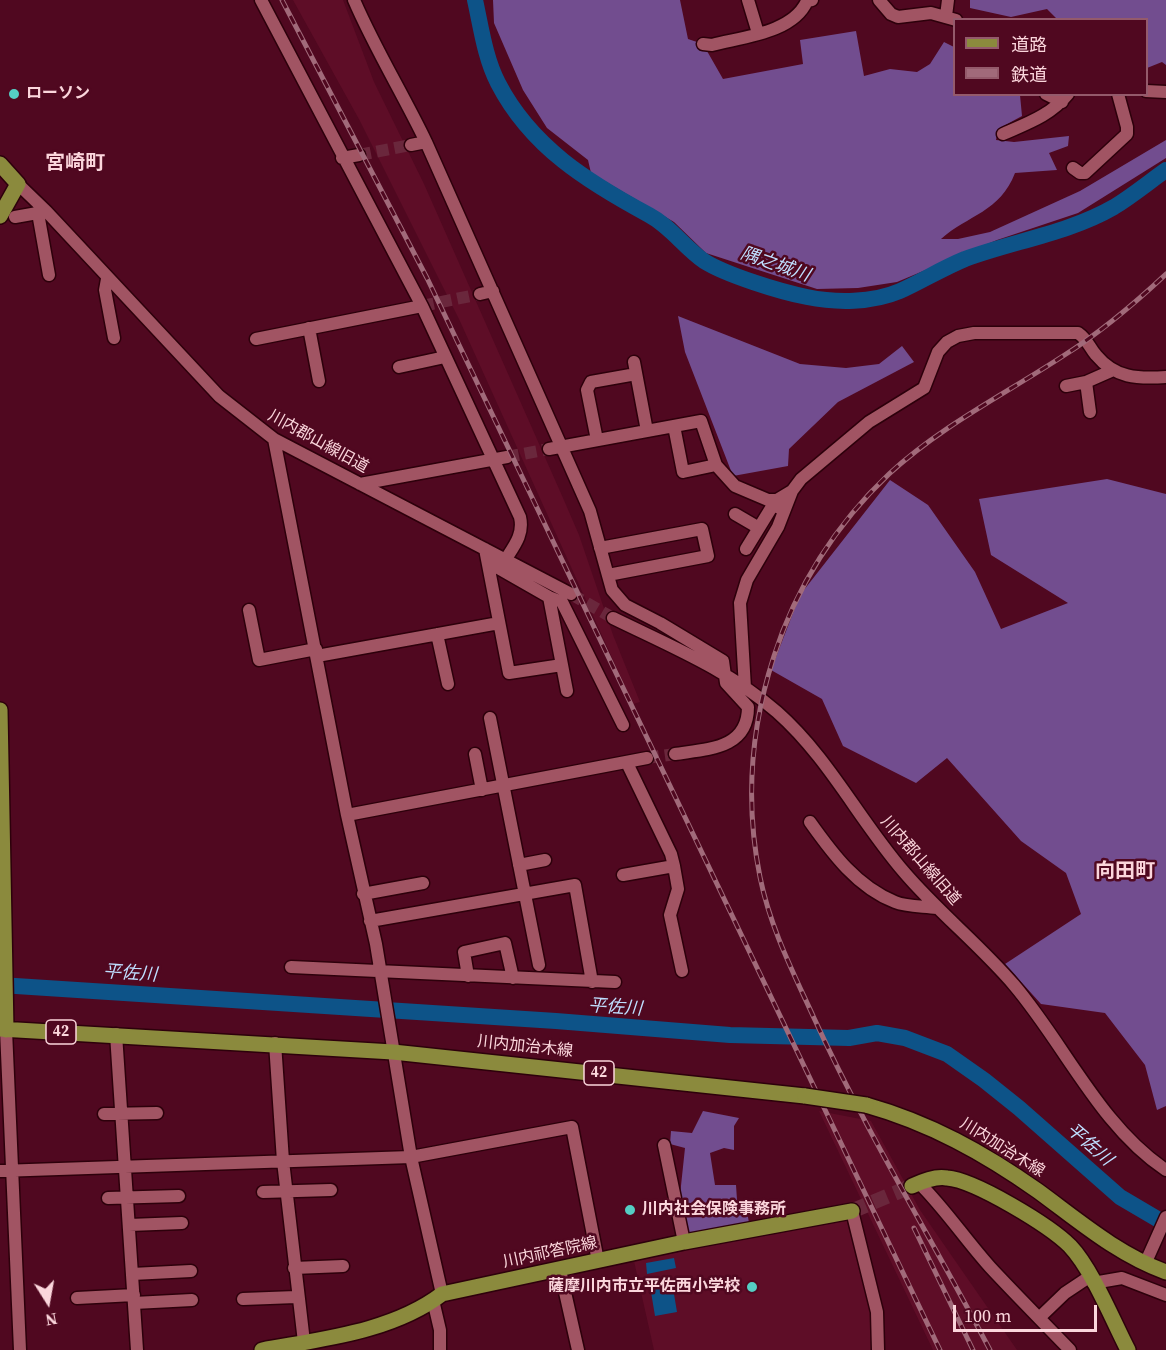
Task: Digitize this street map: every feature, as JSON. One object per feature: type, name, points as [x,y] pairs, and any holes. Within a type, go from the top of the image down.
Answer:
[{"type":"main road","points":[[0,164],[18,184],[8,217]]},
{"type":"main road","points":[[0,710],[6,960],[6,1014],[3,1029]]},
{"type":"main road","name":"川内加治木線","points":[[3,1029],[275,1043],[393,1052],[805,1096],[866,1105],[919,1122],[960,1141],[1040,1192],[1081,1225],[1145,1264],[1166,1272]]},
{"type":"main road","points":[[915,1185],[937,1177],[972,1185],[1036,1221],[1070,1246],[1128,1350]]},
{"type":"main road","name":"川内祁答院線","points":[[262,1350],[377,1327],[437,1297],[684,1242],[852,1211]]},
{"type":"street","points":[[261,0],[342,158],[422,306],[522,527],[520,536],[502,564],[549,597],[562,602],[623,725]]},
{"type":"street","points":[[354,0],[366,29],[402,91],[426,142],[486,293],[562,447],[590,511],[612,590],[625,606],[660,622],[723,661],[727,674],[726,683],[748,706],[748,718],[741,734],[724,745],[675,753]]},
{"type":"street","points":[[748,0],[758,33]]},
{"type":"street","points":[[703,44],[712,45],[788,23],[802,13],[807,1],[812,0]]},
{"type":"street","points":[[879,0],[898,17],[931,13],[951,18],[948,0]]},
{"type":"street","points":[[1148,90],[1166,92]]},
{"type":"street","points":[[1073,168],[1080,173],[1085,173],[1127,134],[1128,127],[1119,96]]},
{"type":"street","points":[[1003,134],[1044,116],[1065,98]]},
{"type":"street","points":[[411,145],[426,142]]},
{"type":"street","points":[[342,158],[359,155]]},
{"type":"street","name":"川内郡山線旧道","points":[[18,184],[42,213],[219,396],[274,439],[360,484],[502,564],[571,594]]},
{"type":"street","points":[[8,217],[42,213],[49,275]]},
{"type":"street","points":[[107,279],[105,290],[114,338]]},
{"type":"street","points":[[256,339],[422,306]]},
{"type":"street","points":[[309,328],[319,381]]},
{"type":"street","points":[[745,688],[740,603],[747,580],[785,510],[792,491],[801,479],[869,422],[924,388],[938,352],[958,336],[974,333],[1078,333],[1088,340],[1094,353],[1111,372]]},
{"type":"street","points":[[399,367],[445,357]]},
{"type":"street","points":[[597,440],[587,390],[591,382],[635,368],[647,431]]},
{"type":"street","points":[[1066,386],[1086,382],[1111,372],[1145,378],[1166,377]]},
{"type":"street","points":[[1086,382],[1090,412]]},
{"type":"street","points":[[549,449],[701,421],[716,465],[735,486],[752,495],[775,502],[785,510]]},
{"type":"street","points":[[674,426],[683,472],[716,465]]},
{"type":"street","points":[[274,439],[370,921],[437,1297],[440,1350]]},
{"type":"street","points":[[360,484],[507,457]]},
{"type":"street","points":[[746,549],[775,502],[792,491]]},
{"type":"street","points":[[735,514],[759,528]]},
{"type":"street","points":[[600,548],[702,529],[708,556],[608,575]]},
{"type":"street","points":[[486,555],[509,673],[562,665]]},
{"type":"street","points":[[549,597],[567,692]]},
{"type":"street","points":[[249,610],[259,660],[499,623]]},
{"type":"street","name":"川内郡山線旧道","points":[[613,618],[727,674],[779,714],[844,788],[875,836],[937,908],[1014,985],[1109,1115],[1149,1159],[1166,1170]]},
{"type":"street","points":[[437,634],[448,684]]},
{"type":"street","points":[[490,718],[539,965]]},
{"type":"street","points":[[475,754],[482,790]]},
{"type":"street","points":[[347,814],[647,758]]},
{"type":"street","points":[[627,763],[671,854],[678,889],[670,915],[682,971]]},
{"type":"street","points":[[810,822],[836,858],[870,887],[896,903],[937,908]]},
{"type":"street","points":[[519,865],[545,860]]},
{"type":"street","points":[[623,875],[674,866]]},
{"type":"street","points":[[363,894],[423,883]]},
{"type":"street","points":[[370,921],[575,885],[592,982]]},
{"type":"street","points":[[468,976],[464,952],[505,943],[513,978]]},
{"type":"street","points":[[291,967],[380,978],[468,976],[615,982]]},
{"type":"street","points":[[3,1029],[6,1171],[20,1350]]},
{"type":"street","points":[[116,1034],[137,1350]]},
{"type":"street","points":[[275,1043],[286,1192],[304,1342]]},
{"type":"street","points":[[104,1114],[157,1113]]},
{"type":"street","points":[[6,1171],[411,1156],[572,1127],[598,1261]]},
{"type":"street","points":[[664,1144],[684,1242]]},
{"type":"street","points":[[915,1185],[944,1208],[949,1219],[990,1267],[1070,1350]]},
{"type":"street","points":[[263,1192],[331,1190]]},
{"type":"street","points":[[108,1198],[179,1196]]},
{"type":"street","points":[[852,1211],[878,1312],[878,1350]]},
{"type":"street","points":[[1145,1264],[1166,1217]]},
{"type":"street","points":[[129,1225],[182,1223]]},
{"type":"street","points":[[294,1268],[343,1266]]},
{"type":"street","points":[[560,1270],[578,1350]]},
{"type":"street","points":[[132,1274],[191,1271]]},
{"type":"street","points":[[1039,1318],[1065,1293],[1091,1280],[1122,1278],[1166,1295]]},
{"type":"street","points":[[77,1298],[192,1300]]},
{"type":"street","points":[[243,1299],[297,1298]]},
{"type":"shaded area","points":[[293,0],[343,0],[374,82],[424,184],[579,535],[613,635],[640,702],[633,704],[459,319],[360,121]]},
{"type":"shaded area","points":[[493,0],[680,0],[688,39],[703,44],[723,79],[803,64],[800,40],[856,31],[864,76],[890,69],[917,72],[930,64],[944,42],[953,46],[953,96],[1020,96],[1022,116],[998,129],[996,140],[1014,142],[1069,136],[1068,146],[1049,153],[1057,170],[1015,173],[1009,186],[992,205],[941,239],[958,239],[990,232],[1080,191],[1166,140],[1166,158],[1078,213],[997,240],[897,282],[858,288],[817,289],[706,253],[674,222],[591,173],[588,160],[547,128],[523,90],[494,23]]},
{"type":"shaded area","points":[[970,0],[1166,0],[1166,65],[1162,62],[1148,68],[1148,18],[1056,18],[1047,9],[1011,17],[970,8]]},
{"type":"shaded area","points":[[678,316],[800,364],[846,368],[879,364],[902,346],[914,362],[838,402],[789,449],[788,466],[733,476],[685,352]]},
{"type":"shaded area","points":[[1107,479],[1166,494],[1166,1106],[1157,1110],[1145,1065],[1105,1013],[1041,1004],[1005,964],[1081,914],[1066,873],[1021,841],[947,758],[916,783],[843,746],[822,699],[771,670],[800,595],[890,480],[928,505],[975,572],[1001,629],[1068,603],[991,555],[979,499]]},
{"type":"shaded area","points":[[703,1111],[739,1118],[734,1126],[734,1150],[724,1148],[710,1153],[715,1185],[736,1185],[737,1200],[745,1199],[749,1223],[687,1235],[680,1195],[685,1148],[670,1144],[671,1131],[692,1133]]},
{"type":"shaded area","points":[[819,1111],[871,1121],[920,1210],[1017,1350],[933,1350]]},
{"type":"shaded area","name":"薩摩川内市立平佐西小学校","points":[[846,1218],[871,1312],[871,1350],[654,1350],[634,1261]]},
{"type":"water","points":[[674,1258],[676,1268],[647,1274],[646,1263]]},
{"type":"water","points":[[671,1276],[677,1312],[655,1316],[649,1280]]},
{"type":"waterway","name":"隅之城川","points":[[475,0],[487,53],[498,83],[511,106],[544,144],[583,176],[657,220],[704,261],[739,277],[796,295],[842,301],[866,300],[889,295],[965,259],[1079,224],[1097,216],[1121,203],[1166,170]]},
{"type":"waterway","name":"平佐川","points":[[0,985],[556,1021],[730,1035],[849,1038],[877,1033],[905,1038],[947,1054],[984,1080],[1120,1197],[1166,1224]]},
{"type":"tunnel","points":[[359,155],[411,145]]},
{"type":"tunnel","points":[[422,306],[480,294]]},
{"type":"tunnel","points":[[507,457],[549,449]]},
{"type":"tunnel","points":[[571,594],[613,618]]},
{"type":"tunnel","points":[[647,758],[675,754]]},
{"type":"tunnel","points":[[852,1211],[912,1186]]},
{"type":"railway","points":[[282,0],[427,278],[940,1350]]},
{"type":"railway","points":[[990,1350],[855,1102],[814,1018],[776,931],[764,896],[755,849],[753,765],[760,710],[783,630],[806,581],[835,535],[870,493],[889,474],[930,441],[1077,347],[1129,307],[1166,274]]},
{"type":"railway","points":[[914,1228],[973,1350]]},
{"type":"place","name":"ローソン","points":[[14,94]]},
{"type":"place","name":"川内社会保険事務所","points":[[630,1210]]},
{"type":"place","name":"薩摩川内市立平佐西小学校","points":[[752,1287]]},
{"type":"district","name":"宮崎町","points":[[75,164]]},
{"type":"district","name":"向田町","points":[[1125,872]]}]
